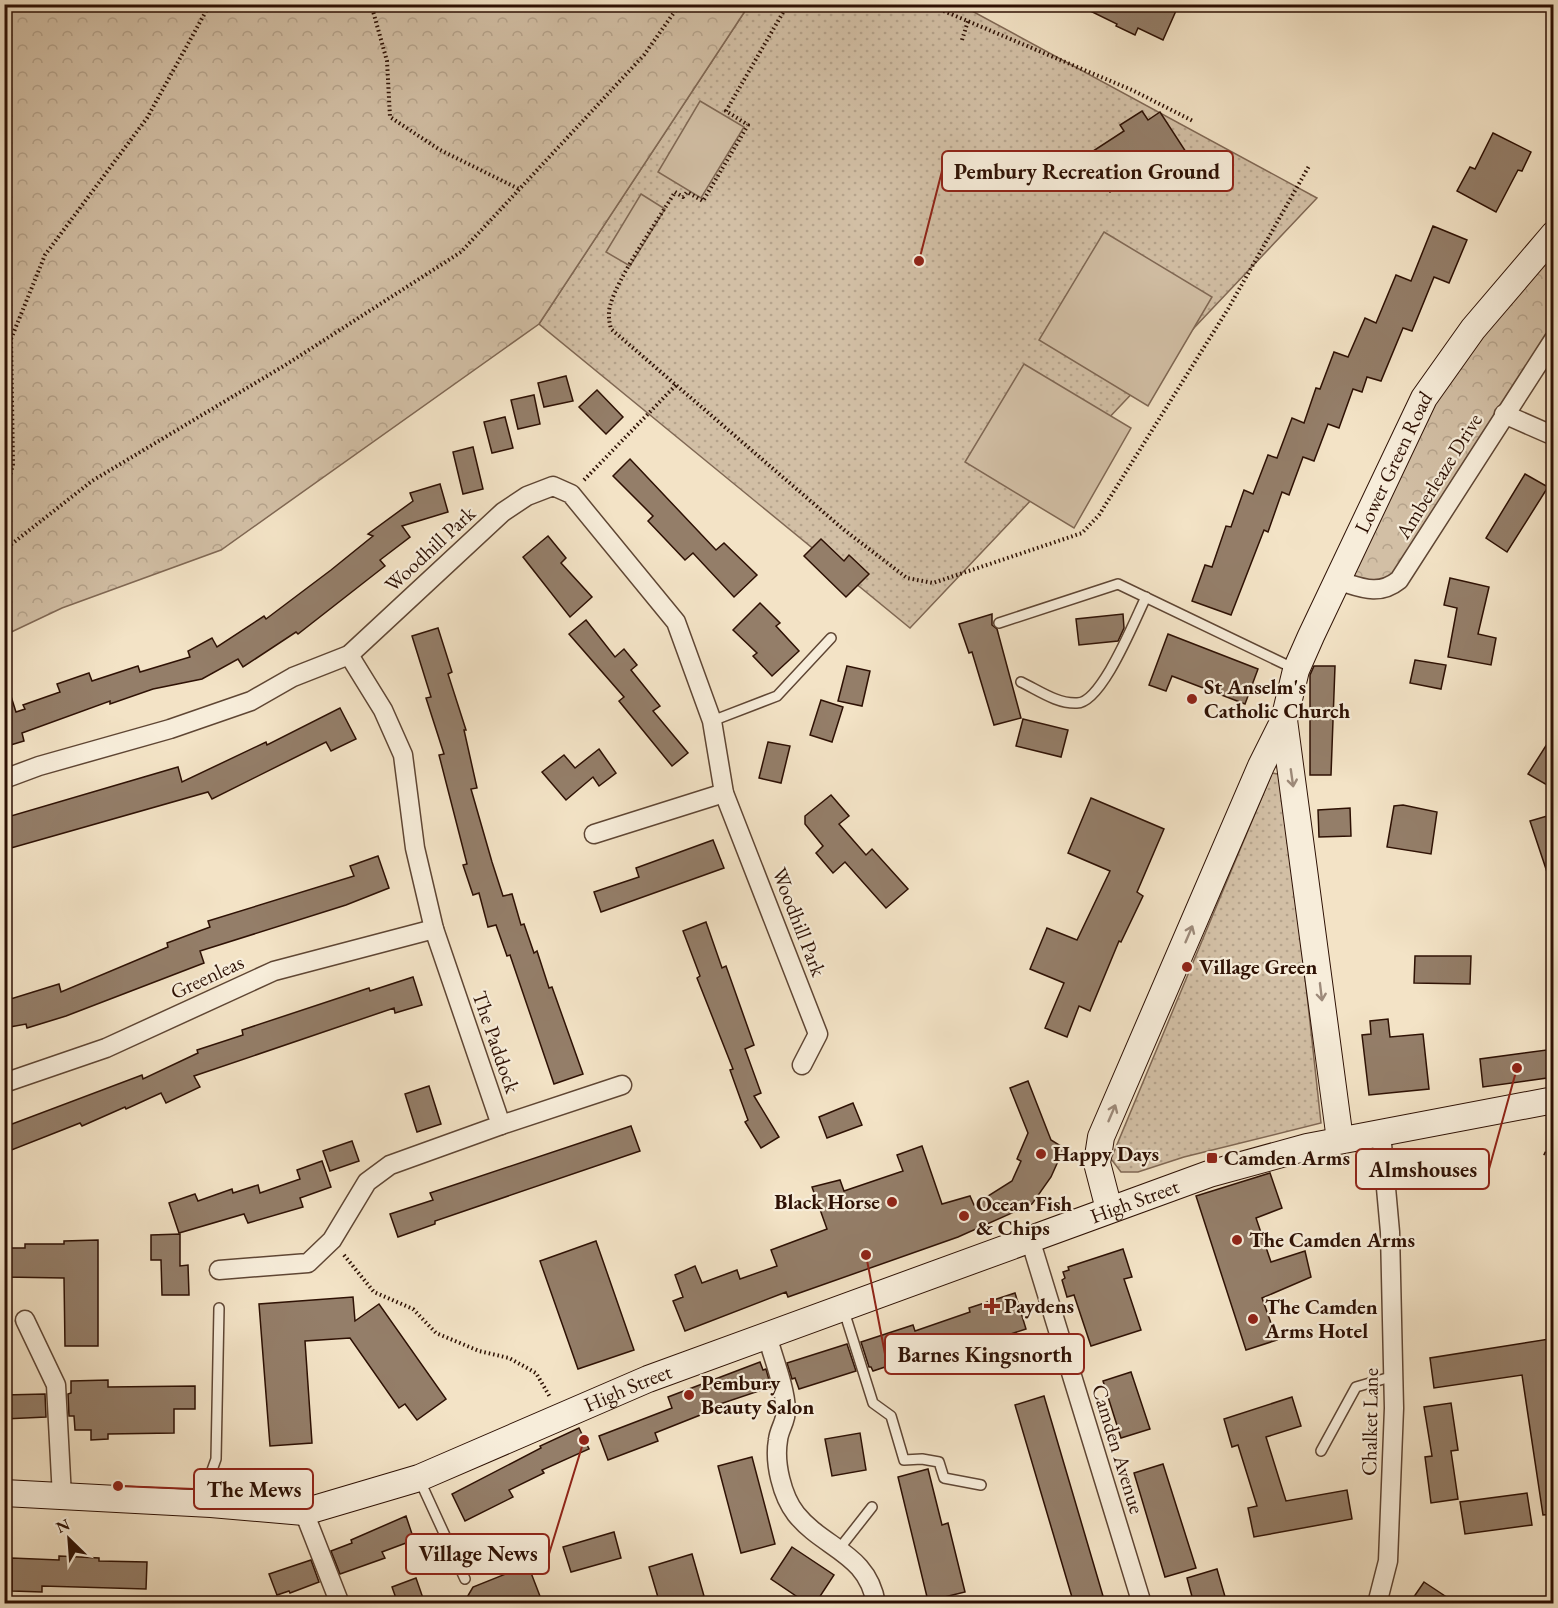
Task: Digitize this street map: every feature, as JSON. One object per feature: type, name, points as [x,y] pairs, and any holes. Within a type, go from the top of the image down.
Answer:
[{"type":"street","name":"Lower Green Road","points":[[1109,1209],[1097,1163],[1101,1137],[1261,766],[1284,720],[1296,670],[1336,580],[1424,398],[1473,329],[1554,234]]},
{"type":"street","name":"Amberleaze Drive","points":[[1336,580],[1375,592],[1389,589],[1399,580],[1554,339]]},
{"type":"street","points":[[1504,414],[1554,436]]},
{"type":"street","name":"Woodhill Park","points":[[4,779],[39,766],[170,729],[251,701],[293,677],[349,656],[503,512],[527,496],[553,486],[571,494],[676,622],[712,722],[724,793],[818,1034],[802,1065]]},
{"type":"street","name":"The Paddock","points":[[219,1270],[308,1263],[332,1240],[367,1182],[390,1165],[501,1125],[434,929],[415,849],[403,755],[382,710],[349,656]]},
{"type":"street","name":"Lower Green Road","points":[[1284,720],[1340,1140]]},
{"type":"street","points":[[594,834],[724,793]]},
{"type":"street","name":"Greenleas","points":[[4,1083],[106,1048],[274,970],[434,929]]},
{"type":"street","points":[[501,1125],[622,1085]]},
{"type":"street","name":"High Street","points":[[4,1492],[200,1503],[304,1512],[419,1479],[561,1415],[648,1379],[1109,1209],[1248,1162],[1340,1140],[1554,1100]]},
{"type":"street","name":"Chalket Lane","points":[[1377,1604],[1388,1560],[1394,1376],[1390,1232],[1381,1133]]},
{"type":"street","name":"Camden Avenue","points":[[1030,1239],[1142,1604]]},
{"type":"street","points":[[25,1320],[56,1385],[62,1497]]},
{"type":"street","points":[[767,1335],[786,1407],[786,1421],[778,1437],[777,1452],[784,1490],[796,1514],[863,1569],[875,1598]]},
{"type":"street","points":[[304,1512],[340,1604]]},
{"type":"lane","points":[[999,623],[1118,584],[1296,670]]},
{"type":"lane","points":[[1021,682],[1062,701],[1079,704],[1090,698],[1104,681],[1146,597]]},
{"type":"lane","points":[[712,722],[777,696],[831,638]]},
{"type":"lane","points":[[843,1307],[873,1403],[891,1416],[904,1460],[922,1459],[939,1462],[944,1478],[981,1485]]},
{"type":"lane","points":[[200,1503],[216,1459],[219,1308]]},
{"type":"lane","points":[[1321,1451],[1356,1387],[1394,1376]]},
{"type":"lane","points":[[419,1479],[465,1578]]},
{"type":"lane","points":[[839,1549],[872,1507]]},
{"type":"path","points":[[4,499],[13,464],[11,339],[45,255],[147,118],[210,4]]},
{"type":"path","points":[[371,4],[387,60],[390,117],[440,150],[519,189]]},
{"type":"path","points":[[4,550],[92,481],[287,364],[461,252],[644,55],[680,4]]},
{"type":"path","points":[[784,4],[785,9],[726,111],[748,125],[703,201],[687,192],[683,197],[675,192],[617,288],[610,306],[611,329],[843,529],[907,578],[933,584],[1082,533],[1099,514],[1228,309],[1309,166]]},
{"type":"path","points":[[927,4],[1132,90],[1193,121]]},
{"type":"path","points":[[962,40],[968,21]]},
{"type":"path","points":[[4,326],[11,339]]},
{"type":"path","points":[[571,494],[676,385]]},
{"type":"path","points":[[1544,1153],[1554,1158]]},
{"type":"path","points":[[332,1240],[374,1292],[413,1309],[436,1333],[479,1351],[510,1358],[536,1372],[561,1415]]},
{"type":"green space","points":[[4,5],[749,5],[539,324],[221,550],[62,608],[5,635]]},
{"type":"green space","points":[[749,5],[961,5],[1317,198],[910,628],[539,324]]},
{"type":"green space","points":[[700,101],[744,127],[701,198],[658,172]]},
{"type":"green space","points":[[641,194],[665,209],[630,266],[606,252]]},
{"type":"green space","points":[[1104,232],[1212,297],[1148,406],[1039,340]]},
{"type":"green space","points":[[1553,234],[1553,339],[1389,589],[1336,580],[1424,398]]},
{"type":"green space","points":[[1024,364],[1131,428],[1074,528],[965,462]]},
{"type":"green space","name":"Village Green","points":[[1272,773],[1283,775],[1321,1123],[1184,1157],[1138,1172],[1121,1172],[1111,1159]]},
{"type":"building","points":[[1076,4],[1179,4],[1163,40],[1138,28],[1135,35]]},
{"type":"building","points":[[1142,111],[1148,120],[1160,112],[1186,152],[1128,190],[1123,183],[1110,192],[1087,155],[1124,131],[1120,125]]},
{"type":"building","points":[[1493,133],[1531,152],[1522,171],[1518,170],[1496,212],[1457,191],[1470,167],[1475,169]]},
{"type":"building","points":[[1433,226],[1467,240],[1449,283],[1434,277],[1412,331],[1403,328],[1381,381],[1367,377],[1362,392],[1353,389],[1339,428],[1328,424],[1314,461],[1303,457],[1289,495],[1282,492],[1268,532],[1264,530],[1231,615],[1192,601],[1205,565],[1212,567],[1226,526],[1231,527],[1244,490],[1253,494],[1268,455],[1277,458],[1292,418],[1304,423],[1316,388],[1320,389],[1334,352],[1348,357],[1365,318],[1376,323],[1396,275],[1411,281]]},
{"type":"building","points":[[566,376],[573,401],[544,407],[538,383]]},
{"type":"building","points":[[597,390],[623,417],[606,434],[579,407]]},
{"type":"building","points":[[534,395],[540,424],[518,429],[511,400]]},
{"type":"building","points":[[505,417],[513,448],[492,453],[484,422]]},
{"type":"building","points":[[473,447],[483,489],[463,494],[453,452]]},
{"type":"building","points":[[630,459],[716,550],[724,543],[757,575],[734,597],[693,553],[685,560],[648,521],[653,516],[613,476]]},
{"type":"building","points":[[1525,474],[1548,487],[1507,552],[1486,538]]},
{"type":"building","points":[[440,484],[448,512],[402,526],[410,537],[380,560],[385,566],[298,634],[296,632],[243,667],[238,659],[202,679],[153,689],[110,704],[110,701],[22,733],[24,741],[4,747],[4,690],[9,690],[16,712],[25,709],[23,705],[60,692],[57,684],[89,673],[92,681],[138,666],[140,672],[190,657],[188,651],[212,638],[217,647],[264,616],[266,619],[331,570],[373,536],[368,534],[413,501],[410,493]]},
{"type":"building","points":[[548,536],[566,558],[561,563],[592,597],[570,617],[523,557]]},
{"type":"building","points":[[821,539],[844,561],[849,555],[869,574],[846,597],[804,556]]},
{"type":"building","points":[[1450,578],[1489,587],[1478,634],[1496,638],[1491,665],[1448,657],[1457,608],[1444,605]]},
{"type":"building","points":[[760,603],[780,623],[776,626],[799,651],[772,676],[753,656],[757,653],[733,630]]},
{"type":"building","points":[[992,614],[992,625],[997,629],[1021,718],[994,725],[972,652],[969,653],[959,624]]},
{"type":"building","points":[[1123,614],[1124,628],[1118,641],[1079,645],[1076,619]]},
{"type":"building","points":[[586,620],[615,657],[624,649],[637,665],[631,670],[660,706],[653,711],[688,753],[672,766],[619,701],[624,697],[569,634]]},
{"type":"building","points":[[438,628],[452,672],[448,674],[466,730],[464,730],[477,788],[471,789],[503,896],[512,894],[521,925],[524,924],[534,953],[537,951],[549,988],[552,987],[583,1074],[554,1084],[510,955],[507,956],[496,925],[488,927],[479,893],[473,895],[463,865],[467,864],[439,755],[444,754],[426,698],[431,697],[412,636]]},
{"type":"building","points":[[1168,634],[1258,669],[1245,704],[1172,676],[1166,691],[1149,685]]},
{"type":"building","points":[[1415,660],[1446,665],[1441,689],[1410,683]]},
{"type":"building","points":[[847,666],[870,671],[862,706],[838,701]]},
{"type":"building","points":[[1314,666],[1335,666],[1331,775],[1310,775],[1310,675]]},
{"type":"building","points":[[821,700],[843,707],[832,742],[810,735]]},
{"type":"building","points":[[340,708],[356,739],[331,751],[326,742],[212,799],[208,792],[4,850],[4,818],[178,767],[182,782],[266,742],[267,745]]},
{"type":"building","points":[[1023,719],[1068,730],[1061,757],[1016,746]]},
{"type":"building","points":[[1554,733],[1554,789],[1528,774]]},
{"type":"building","points":[[768,742],[790,746],[781,783],[759,778]]},
{"type":"building","points":[[599,749],[616,773],[599,786],[593,777],[566,800],[542,772],[564,755],[575,768]]},
{"type":"building","points":[[831,795],[849,816],[839,824],[866,855],[872,849],[908,889],[886,908],[845,862],[833,873],[816,853],[823,846],[805,824],[805,816]]},
{"type":"building","points":[[1091,798],[1164,829],[1137,892],[1143,896],[1121,942],[1119,941],[1090,1011],[1079,1006],[1067,1037],[1045,1028],[1064,983],[1030,969],[1047,928],[1077,940],[1110,871],[1068,853]]},
{"type":"building","points":[[1403,805],[1437,812],[1431,854],[1387,847],[1394,806]]},
{"type":"building","points":[[1350,808],[1351,836],[1319,837],[1318,810]]},
{"type":"building","points":[[1554,814],[1554,881],[1550,881],[1530,821]]},
{"type":"building","points":[[713,840],[724,868],[601,912],[594,892],[639,877],[636,868]]},
{"type":"building","points":[[378,856],[389,888],[346,905],[200,951],[204,963],[66,1016],[27,1028],[26,1024],[4,1028],[4,1001],[59,984],[61,992],[168,947],[167,943],[210,927],[208,921],[354,876],[350,866]]},
{"type":"building","points":[[706,922],[722,968],[726,966],[754,1045],[745,1049],[761,1093],[754,1096],[779,1137],[761,1148],[745,1122],[748,1120],[730,1070],[733,1069],[697,978],[700,976],[683,931]]},
{"type":"building","points":[[1415,956],[1471,956],[1470,984],[1414,983]]},
{"type":"building","points":[[413,977],[422,1005],[395,1013],[394,1008],[194,1076],[200,1087],[166,1103],[161,1093],[82,1126],[80,1123],[4,1153],[4,1127],[142,1075],[143,1079],[198,1053],[197,1050],[243,1035],[242,1030],[369,988],[370,991]]},
{"type":"building","points":[[1388,1019],[1390,1037],[1423,1034],[1429,1089],[1369,1095],[1362,1035],[1371,1034],[1370,1021]]},
{"type":"building","points":[[1554,1049],[1554,1077],[1483,1087],[1480,1059]]},
{"type":"building","points":[[1028,1081],[1051,1140],[1064,1148],[1051,1177],[1032,1204],[958,1237],[788,1297],[786,1292],[685,1331],[673,1301],[683,1297],[675,1275],[695,1266],[702,1283],[737,1270],[740,1279],[777,1266],[771,1250],[827,1229],[812,1187],[840,1180],[844,1191],[903,1171],[897,1155],[922,1146],[942,1204],[970,1196],[974,1205],[1012,1181],[1021,1161],[1017,1159],[1028,1133],[1010,1088]]},
{"type":"building","points":[[429,1086],[441,1124],[417,1132],[405,1094]]},
{"type":"building","points":[[853,1103],[862,1125],[827,1138],[819,1117]]},
{"type":"building","points":[[631,1126],[640,1151],[435,1221],[435,1224],[398,1237],[390,1214],[433,1200],[430,1193]]},
{"type":"building","points":[[352,1141],[359,1161],[330,1171],[323,1151]]},
{"type":"building","points":[[322,1161],[331,1187],[300,1198],[303,1207],[248,1223],[244,1214],[179,1233],[169,1203],[195,1194],[198,1201],[232,1189],[233,1193],[258,1185],[260,1193],[300,1179],[297,1170]]},
{"type":"building","points":[[1270,1173],[1282,1208],[1256,1218],[1271,1262],[1305,1251],[1311,1277],[1262,1298],[1277,1340],[1246,1350],[1196,1196]]},
{"type":"building","points":[[180,1234],[180,1266],[188,1265],[189,1295],[162,1295],[161,1260],[151,1260],[151,1235]]},
{"type":"building","points":[[98,1240],[98,1346],[65,1346],[64,1278],[4,1277],[4,1248],[25,1248],[25,1244],[64,1244],[64,1241]]},
{"type":"building","points":[[596,1241],[634,1350],[578,1369],[540,1261]]},
{"type":"building","points":[[1123,1249],[1132,1277],[1124,1279],[1141,1330],[1091,1346],[1074,1295],[1067,1297],[1062,1280],[1065,1278],[1063,1272],[1069,1270],[1068,1267]]},
{"type":"building","points":[[1015,1293],[1026,1329],[965,1349],[970,1365],[946,1373],[940,1353],[931,1356],[930,1352],[873,1371],[869,1367],[861,1342],[913,1325],[915,1331],[970,1312],[969,1308]]},
{"type":"building","points":[[353,1297],[355,1321],[379,1304],[446,1399],[417,1420],[405,1404],[399,1408],[350,1338],[305,1341],[312,1443],[270,1446],[259,1304]]},
{"type":"building","points":[[1549,1339],[1554,1369],[1554,1514],[1543,1515],[1522,1375],[1434,1388],[1430,1358]]},
{"type":"building","points":[[847,1344],[856,1371],[799,1389],[795,1378],[792,1379],[787,1363]]},
{"type":"building","points":[[760,1362],[763,1370],[766,1369],[771,1387],[717,1405],[718,1408],[655,1433],[658,1441],[608,1460],[599,1436],[672,1408],[668,1397]]},
{"type":"building","points":[[1131,1372],[1150,1429],[1121,1438],[1103,1381]]},
{"type":"building","points":[[108,1380],[108,1387],[195,1386],[195,1409],[174,1409],[174,1433],[108,1434],[108,1439],[91,1440],[91,1430],[75,1430],[74,1416],[69,1416],[68,1394],[71,1393],[71,1381]]},
{"type":"building","points":[[45,1394],[46,1417],[4,1419],[4,1395]]},
{"type":"building","points":[[1044,1396],[1103,1596],[1079,1604],[1074,1604],[1015,1405]]},
{"type":"building","points":[[1292,1397],[1301,1426],[1266,1437],[1286,1501],[1347,1490],[1352,1519],[1254,1537],[1248,1508],[1257,1506],[1238,1445],[1232,1447],[1224,1419]]},
{"type":"building","points":[[1451,1403],[1458,1450],[1451,1451],[1458,1499],[1431,1503],[1425,1457],[1432,1456],[1424,1407]]},
{"type":"building","points":[[579,1428],[589,1449],[542,1470],[544,1473],[509,1490],[513,1497],[465,1521],[452,1494],[541,1448],[540,1446]]},
{"type":"building","points":[[860,1433],[866,1470],[832,1476],[825,1439]]},
{"type":"building","points":[[752,1457],[775,1544],[741,1553],[718,1466]]},
{"type":"building","points":[[1163,1464],[1196,1568],[1165,1577],[1134,1473]]},
{"type":"building","points":[[928,1469],[942,1525],[948,1523],[965,1592],[928,1601],[898,1477]]},
{"type":"building","points":[[1527,1493],[1532,1525],[1465,1534],[1460,1502]]},
{"type":"building","points":[[406,1516],[414,1540],[382,1552],[385,1558],[340,1574],[331,1551]]},
{"type":"building","points":[[614,1532],[621,1558],[571,1572],[563,1547]]},
{"type":"building","points":[[792,1547],[834,1575],[815,1604],[808,1604],[771,1579]]},
{"type":"building","points":[[692,1554],[704,1596],[677,1604],[660,1604],[649,1567]]},
{"type":"building","points":[[59,1556],[99,1558],[99,1561],[147,1562],[146,1589],[42,1586],[42,1592],[12,1591],[12,1558],[59,1560]]},
{"type":"building","points":[[311,1560],[319,1582],[290,1593],[289,1591],[277,1595],[269,1574]]},
{"type":"building","points":[[528,1565],[543,1604],[478,1604],[466,1599],[473,1587]]},
{"type":"building","points":[[1217,1569],[1226,1600],[1214,1604],[1194,1604],[1187,1578]]},
{"type":"building","points":[[416,1578],[425,1604],[398,1604],[392,1587]]},
{"type":"building","points":[[1424,1582],[1457,1604],[1409,1604]]},
{"type":"place","name":"Pembury Recreation Ground","points":[[919,261]]},
{"type":"place","name":"St Anselm's Catholic Church","points":[[1192,699]]},
{"type":"place","name":"Village Green","points":[[1187,967]]},
{"type":"place","name":"Almshouses","points":[[1517,1068]]},
{"type":"place","name":"Happy Days","points":[[1041,1154]]},
{"type":"place","name":"Camden Arms","points":[[1212,1158]]},
{"type":"place","name":"Black Horse","points":[[892,1202]]},
{"type":"place","name":"Ocean Fish & Chips","points":[[964,1216]]},
{"type":"place","name":"The Camden Arms","points":[[1237,1240]]},
{"type":"place","name":"Barnes Kingsnorth","points":[[866,1255]]},
{"type":"place","name":"Paydens","points":[[992,1306]]},
{"type":"place","name":"The Camden Arms Hotel","points":[[1253,1319]]},
{"type":"place","name":"Pembury Beauty Salon","points":[[689,1395]]},
{"type":"place","name":"Village News","points":[[584,1440]]},
{"type":"place","name":"The Mews","points":[[118,1486]]}]
